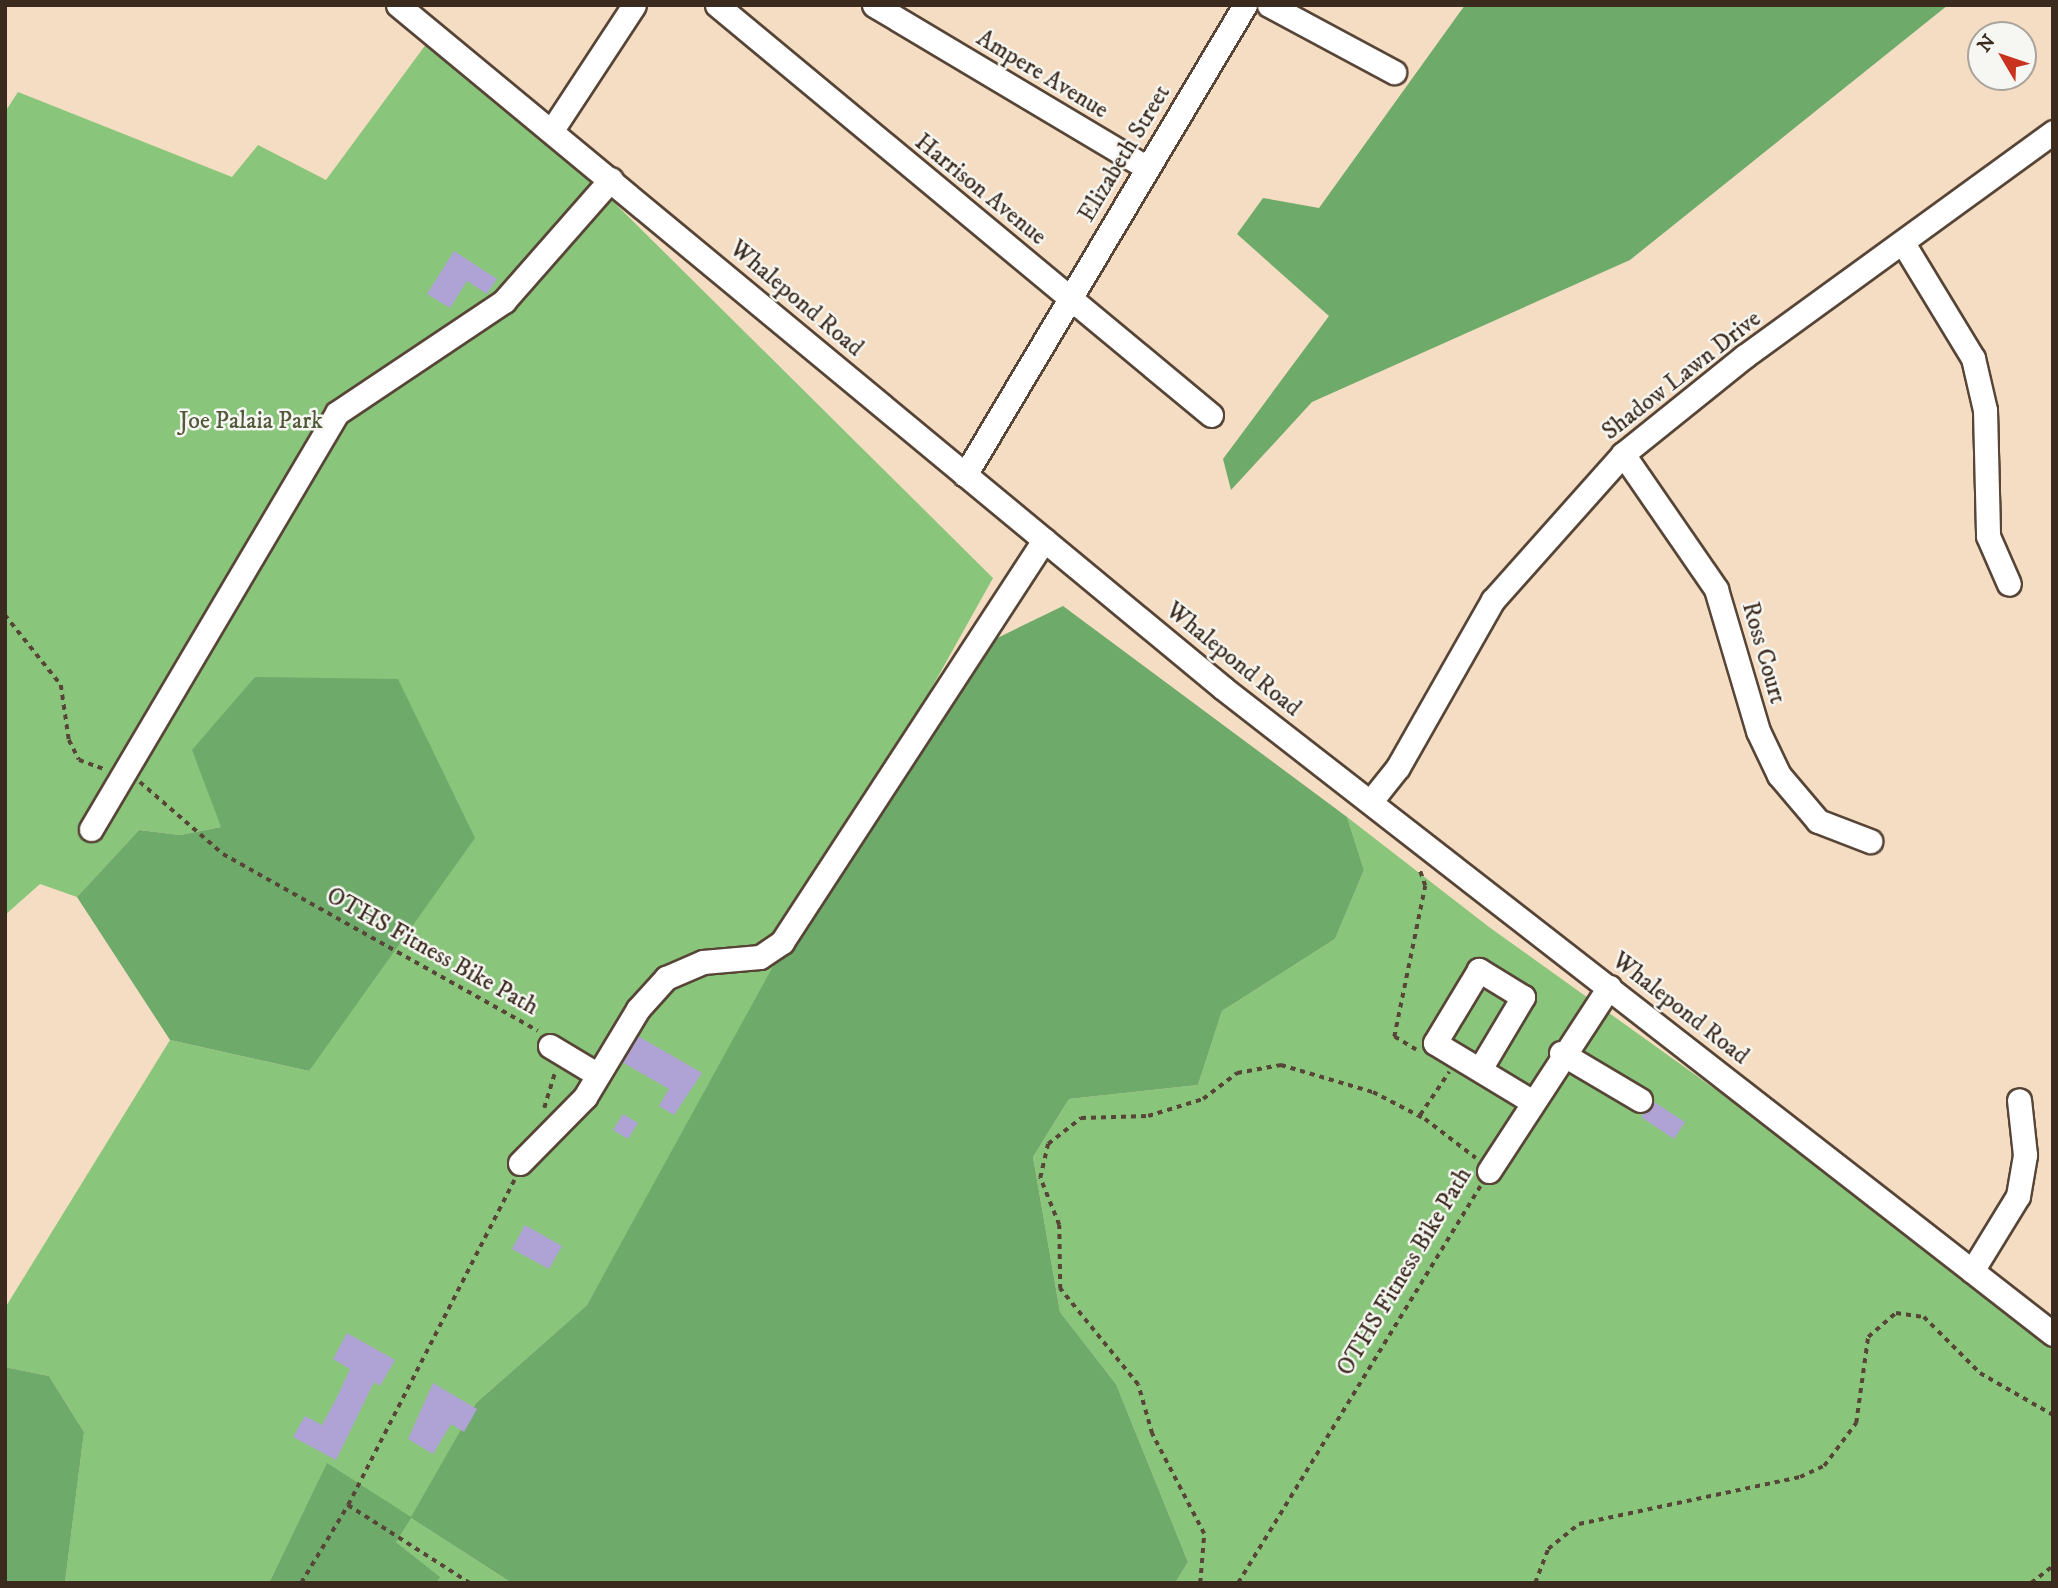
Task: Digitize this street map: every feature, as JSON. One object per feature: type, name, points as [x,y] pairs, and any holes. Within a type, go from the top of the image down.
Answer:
[{"type":"street","name":"Whalepond Road","points":[[398,5],[1044,540],[1371,801],[2053,1334]]},
{"type":"street","points":[[552,130],[634,5]]},
{"type":"street","name":"Harrison Avenue","points":[[717,5],[1211,415]]},
{"type":"street","name":"Ampere Avenue","points":[[874,5],[1147,168]]},
{"type":"street","name":"Elizabeth Street","points":[[965,475],[1245,5]]},
{"type":"street","points":[[1269,5],[1394,72]]},
{"type":"street","name":"Shadow Lawn Drive","points":[[1371,801],[1398,767],[1493,600],[1623,454],[2053,132]]},
{"type":"street","points":[[91,829],[337,414],[504,301],[611,179]]},
{"type":"street","points":[[1903,243],[1973,358],[1985,410],[1988,536],[2009,584]]},
{"type":"street","name":"Ross Court","points":[[1623,454],[1716,589],[1758,731],[1779,775],[1818,821],[1870,842]]},
{"type":"street","points":[[520,1163],[598,1076],[666,978],[703,962],[760,957],[782,942],[1044,540]]},
{"type":"street","points":[[1489,1171],[1561,1053],[1608,987]]},
{"type":"street","points":[[550,1046],[598,1076]]},
{"type":"street","points":[[1561,1053],[1640,1100]]},
{"type":"street","points":[[1480,1069],[1531,1101]]},
{"type":"street","points":[[1972,1271],[2018,1196],[2025,1155],[2019,1100]]},
{"type":"path","name":"OTHS Fitness Bike Path","points":[[5,615],[61,685],[69,740],[79,760],[148,786],[223,854],[504,1007],[550,1046],[555,1080],[542,1112]]},
{"type":"path","points":[[1419,869],[1425,886],[1394,1037],[1428,1057]]},
{"type":"path","points":[[1419,1116],[1450,1070],[1439,1064]]},
{"type":"path","name":"OTHS Fitness Bike Path","points":[[1200,1583],[1204,1534],[1153,1434],[1138,1385],[1060,1289],[1059,1225],[1040,1178],[1048,1144],[1081,1118],[1148,1116],[1203,1099],[1237,1073],[1266,1065],[1328,1076],[1419,1116],[1489,1171],[1238,1583]]},
{"type":"path","points":[[302,1583],[348,1504],[520,1163]]},
{"type":"path","points":[[1535,1583],[1548,1549],[1579,1524],[1800,1477],[1824,1466],[1856,1423],[1868,1337],[1896,1313],[1924,1317],[1980,1373],[2053,1415]]},
{"type":"path","points":[[348,1504],[470,1583]]},
{"type":"path","points":[[2031,1583],[2053,1566]]},
{"type":"green space","points":[[1465,5],[1948,5],[1630,260],[1312,402],[1231,490],[1223,459],[1329,316],[1237,234],[1263,198],[1319,208]]},
{"type":"green space","name":"Joe Palaia Park","points":[[438,28],[993,578],[587,1305],[476,1403],[411,1518],[512,1583],[436,1583],[439,1577],[396,1542],[327,1464],[269,1583],[65,1583],[84,1432],[49,1376],[5,1367],[5,1308],[170,1040],[309,1071],[221,827],[180,835],[139,830],[77,897],[40,884],[5,915],[5,112],[18,92],[232,177],[258,145],[326,180]]},
{"type":"green space","points":[[1063,606],[1347,817],[1364,870],[1335,939],[1222,1011],[1198,1085],[1069,1099],[1033,1157],[1060,1312],[1116,1384],[1188,1562],[1175,1583],[512,1583],[411,1518],[396,1542],[440,1577],[436,1583],[269,1583],[327,1463],[411,1517],[476,1403],[587,1305],[860,808],[991,641]]},
{"type":"green space","points":[[255,677],[398,679],[475,838],[309,1071],[170,1040],[77,897],[139,830],[180,835],[221,827],[192,750]]},
{"type":"green space","points":[[1347,817],[1489,927],[2053,1331],[2053,1583],[1175,1583],[1188,1562],[1116,1384],[1060,1312],[1033,1157],[1069,1099],[1198,1085],[1222,1011],[1335,939],[1364,870]]},
{"type":"green space","points":[[5,1367],[49,1376],[84,1432],[65,1583],[5,1583]]},
{"type":"building","points":[[454,251],[497,279],[487,294],[467,281],[450,308],[427,294]]},
{"type":"building","points":[[638,1036],[702,1073],[674,1115],[659,1106],[669,1089],[622,1062]]},
{"type":"building","points":[[1654,1102],[1685,1122],[1674,1139],[1641,1117]]},
{"type":"building","points":[[623,1114],[638,1123],[628,1139],[613,1130]]},
{"type":"building","points":[[525,1225],[562,1246],[549,1269],[512,1249]]},
{"type":"building","points":[[347,1333],[395,1360],[380,1386],[374,1382],[336,1460],[293,1437],[305,1416],[322,1425],[337,1397],[350,1369],[333,1359]]},
{"type":"building","points":[[433,1383],[477,1409],[464,1432],[451,1424],[433,1454],[408,1439]]}]
